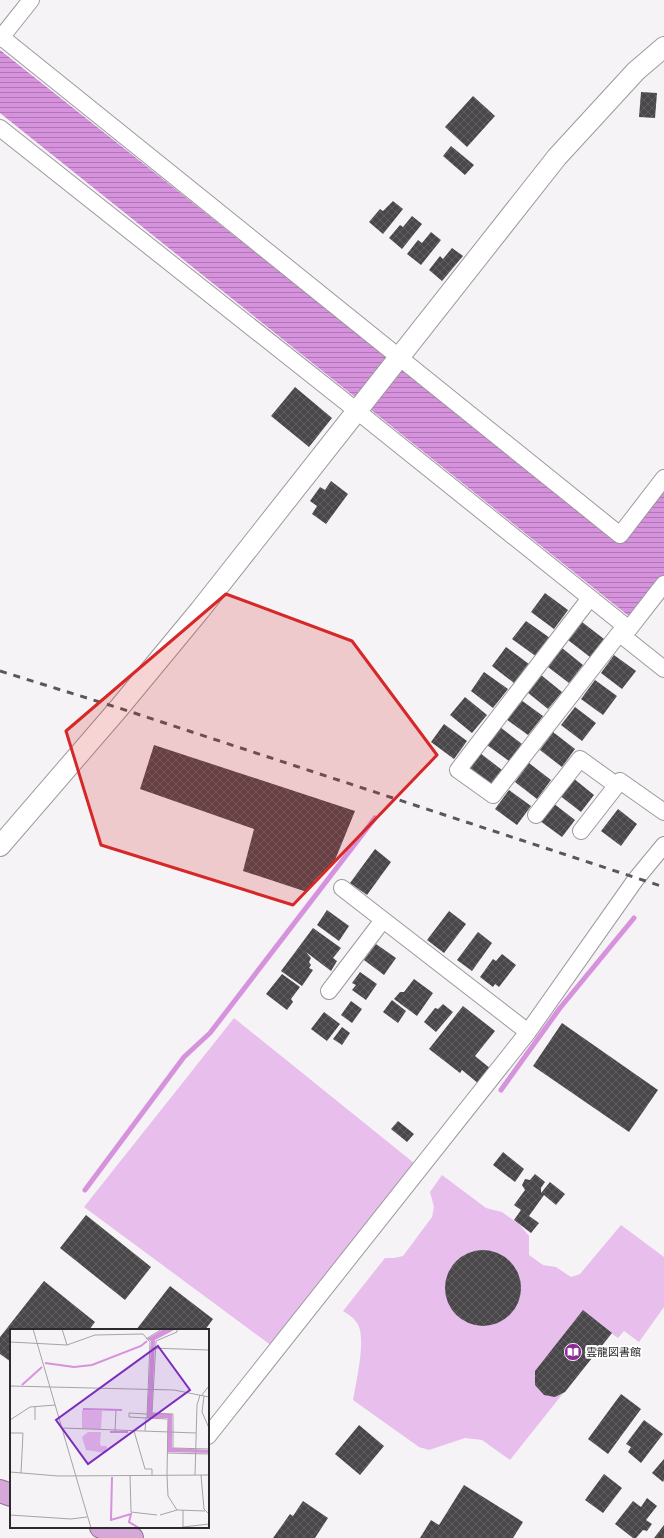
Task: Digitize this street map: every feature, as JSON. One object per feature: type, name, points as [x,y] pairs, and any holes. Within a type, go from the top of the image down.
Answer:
[{"type":"highway","points":[[0,1491],[10,1495]]},
{"type":"highway","points":[[105,1528],[132,1534]]},
{"type":"street","points":[[30,0],[0,38],[620,534],[664,478]]},
{"type":"street","points":[[0,846],[119,708],[200,610],[557,157],[636,71],[664,47]]},
{"type":"street","points":[[0,128],[590,598],[664,669]]},
{"type":"street","points":[[623,630],[629,630],[664,584]]},
{"type":"street","points":[[590,598],[458,770],[493,795],[623,630]]},
{"type":"street","points":[[536,815],[580,759],[616,785]]},
{"type":"street","points":[[581,830],[620,780],[664,812]]},
{"type":"street","points":[[209,1435],[528,1032],[636,879],[664,845]]},
{"type":"street","points":[[342,888],[528,1032]]},
{"type":"street","points":[[329,991],[383,920]]},
{"type":"highlighted area","points":[[226,594],[352,641],[437,755],[293,905],[101,845],[66,731]]},
{"type":"shaded area","points":[[0,50],[622,543],[664,491],[664,575],[630,617],[0,113]]},
{"type":"shaded area","points":[[234,1018],[414,1163],[272,1346],[84,1207]]},
{"type":"shaded area","points":[[442,1175],[486,1208],[502,1212],[520,1225],[529,1236],[529,1255],[543,1265],[556,1267],[571,1277],[580,1274],[621,1225],[664,1257],[664,1307],[639,1342],[624,1331],[618,1338],[611,1333],[510,1460],[482,1440],[465,1438],[429,1450],[419,1447],[353,1400],[360,1360],[360,1329],[353,1318],[343,1311],[385,1258],[403,1256],[432,1217],[434,1207],[430,1192]]},
{"type":"building","points":[[641,92],[657,93],[655,118],[639,117]]},
{"type":"building","points":[[473,96],[495,116],[467,147],[445,127]]},
{"type":"building","points":[[451,146],[474,165],[465,175],[443,156]]},
{"type":"building","points":[[393,201],[403,209],[383,234],[369,222],[380,209],[383,211]]},
{"type":"building","points":[[412,216],[422,224],[402,249],[389,238],[400,225],[403,227]]},
{"type":"building","points":[[431,232],[441,240],[421,265],[407,254],[418,240],[422,243]]},
{"type":"building","points":[[452,248],[463,256],[442,281],[429,270],[440,256],[443,259]]},
{"type":"building","points":[[295,387],[332,418],[309,447],[271,416]]},
{"type":"building","points":[[331,481],[348,494],[326,524],[312,514],[317,506],[310,501],[320,487],[325,490]]},
{"type":"building","points":[[545,593],[568,610],[554,629],[531,612]]},
{"type":"building","points":[[526,621],[550,638],[537,657],[512,639]]},
{"type":"building","points":[[582,622],[604,639],[590,657],[568,640]]},
{"type":"building","points":[[506,647],[529,664],[514,683],[492,666]]},
{"type":"building","points":[[562,648],[583,665],[569,683],[548,667]]},
{"type":"building","points":[[614,655],[636,671],[622,689],[601,673]]},
{"type":"building","points":[[484,672],[508,689],[493,708],[471,691]]},
{"type":"building","points":[[541,675],[562,692],[548,709],[527,692]]},
{"type":"building","points":[[595,680],[617,696],[603,715],[581,699]]},
{"type":"building","points":[[465,697],[487,715],[472,733],[450,715]]},
{"type":"building","points":[[521,700],[543,716],[528,735],[506,719]]},
{"type":"building","points":[[575,707],[596,723],[582,741],[561,725]]},
{"type":"building","points":[[444,724],[467,741],[454,759],[431,742]]},
{"type":"building","points":[[500,727],[522,744],[509,761],[487,745]]},
{"type":"building","points":[[553,732],[575,749],[562,767],[540,750]]},
{"type":"building","points":[[154,745],[355,811],[335,860],[314,881],[307,892],[243,871],[254,829],[140,789]]},
{"type":"building","points":[[480,753],[502,770],[489,788],[466,771]]},
{"type":"building","points":[[529,763],[551,780],[537,799],[515,782]]},
{"type":"building","points":[[573,778],[594,795],[581,812],[559,795]]},
{"type":"building","points":[[509,790],[531,806],[517,825],[495,809]]},
{"type":"building","points":[[553,803],[575,820],[562,837],[540,821]]},
{"type":"building","points":[[618,809],[637,824],[621,846],[601,831]]},
{"type":"building","points":[[375,849],[391,862],[367,895],[350,883]]},
{"type":"building","points":[[327,910],[349,926],[339,941],[317,925]]},
{"type":"building","points":[[449,911],[466,924],[444,953],[427,940]]},
{"type":"building","points":[[313,928],[341,948],[333,958],[337,961],[331,971],[306,952],[311,958],[309,962],[311,965],[309,968],[313,970],[302,986],[281,971]]},
{"type":"building","points":[[478,932],[492,943],[472,971],[457,960]]},
{"type":"building","points":[[376,944],[396,958],[384,975],[364,960]]},
{"type":"building","points":[[502,954],[516,965],[499,987],[495,984],[493,987],[480,977],[493,959],[496,961]]},
{"type":"building","points":[[360,972],[377,984],[366,1000],[352,990],[356,985],[352,983]]},
{"type":"building","points":[[282,974],[300,987],[291,999],[293,1002],[287,1010],[266,994]]},
{"type":"building","points":[[414,979],[433,993],[417,1016],[394,999],[400,992],[404,992]]},
{"type":"building","points":[[392,1000],[406,1011],[398,1023],[383,1012]]},
{"type":"building","points":[[351,1001],[362,1009],[352,1023],[341,1015]]},
{"type":"building","points":[[443,1004],[453,1012],[436,1032],[424,1022],[435,1008],[438,1009]]},
{"type":"building","points":[[463,1006],[495,1031],[475,1056],[491,1069],[479,1084],[462,1070],[460,1073],[429,1049]]},
{"type":"building","points":[[324,1012],[340,1024],[327,1041],[311,1029]]},
{"type":"building","points":[[562,1023],[658,1090],[629,1132],[533,1066]]},
{"type":"building","points":[[342,1027],[350,1033],[342,1045],[333,1039]]},
{"type":"building","points":[[398,1121],[414,1134],[407,1142],[391,1129]]},
{"type":"building","points":[[503,1152],[524,1169],[515,1182],[493,1165]]},
{"type":"building","points":[[535,1174],[545,1182],[541,1188],[541,1193],[550,1182],[565,1194],[556,1205],[544,1195],[529,1216],[539,1223],[531,1233],[514,1220],[521,1210],[514,1205],[525,1190],[522,1185],[525,1179],[530,1180]]},
{"type":"building","points":[[86,1215],[151,1267],[125,1300],[60,1248]]},
{"type":"building","points":[[483,1250],[497,1253],[510,1261],[518,1274],[521,1288],[518,1302],[510,1315],[497,1323],[483,1326],[469,1323],[456,1315],[448,1302],[445,1288],[448,1274],[456,1261],[469,1253]]},
{"type":"building","points":[[44,1281],[95,1322],[90,1329],[10,1329],[10,1361],[0,1354],[0,1337]]},
{"type":"building","points":[[170,1286],[213,1319],[206,1329],[137,1329]]},
{"type":"building","name":"雲龍図書館","points":[[583,1310],[612,1333],[565,1392],[555,1397],[544,1395],[535,1385],[535,1371]]},
{"type":"building","points":[[621,1394],[641,1409],[608,1454],[588,1439]]},
{"type":"building","points":[[644,1420],[663,1434],[641,1463],[628,1452],[631,1447],[626,1444]]},
{"type":"building","points":[[359,1425],[384,1446],[360,1475],[335,1454]]},
{"type":"building","points":[[664,1459],[664,1480],[663,1482],[652,1473]]},
{"type":"building","points":[[604,1474],[622,1488],[603,1513],[585,1500]]},
{"type":"building","points":[[464,1485],[523,1522],[513,1538],[420,1538],[431,1520],[439,1525]]},
{"type":"building","points":[[647,1498],[657,1506],[646,1520],[652,1524],[647,1531],[643,1530],[636,1538],[633,1538],[615,1524],[633,1501],[641,1507]]},
{"type":"building","points":[[303,1501],[328,1518],[315,1538],[273,1538],[290,1514],[293,1516]]},
{"type":"building","points":[[664,1525],[664,1538],[654,1538]]},
{"type":"waterway","points":[[85,1190],[184,1057],[210,1033],[375,818]]},
{"type":"waterway","points":[[501,1090],[560,1008],[634,918]]},
{"type":"railway","points":[[0,671],[119,708],[664,887]]},
{"type":"place","name":"雲龍図書館","points":[[573,1352]]}]
